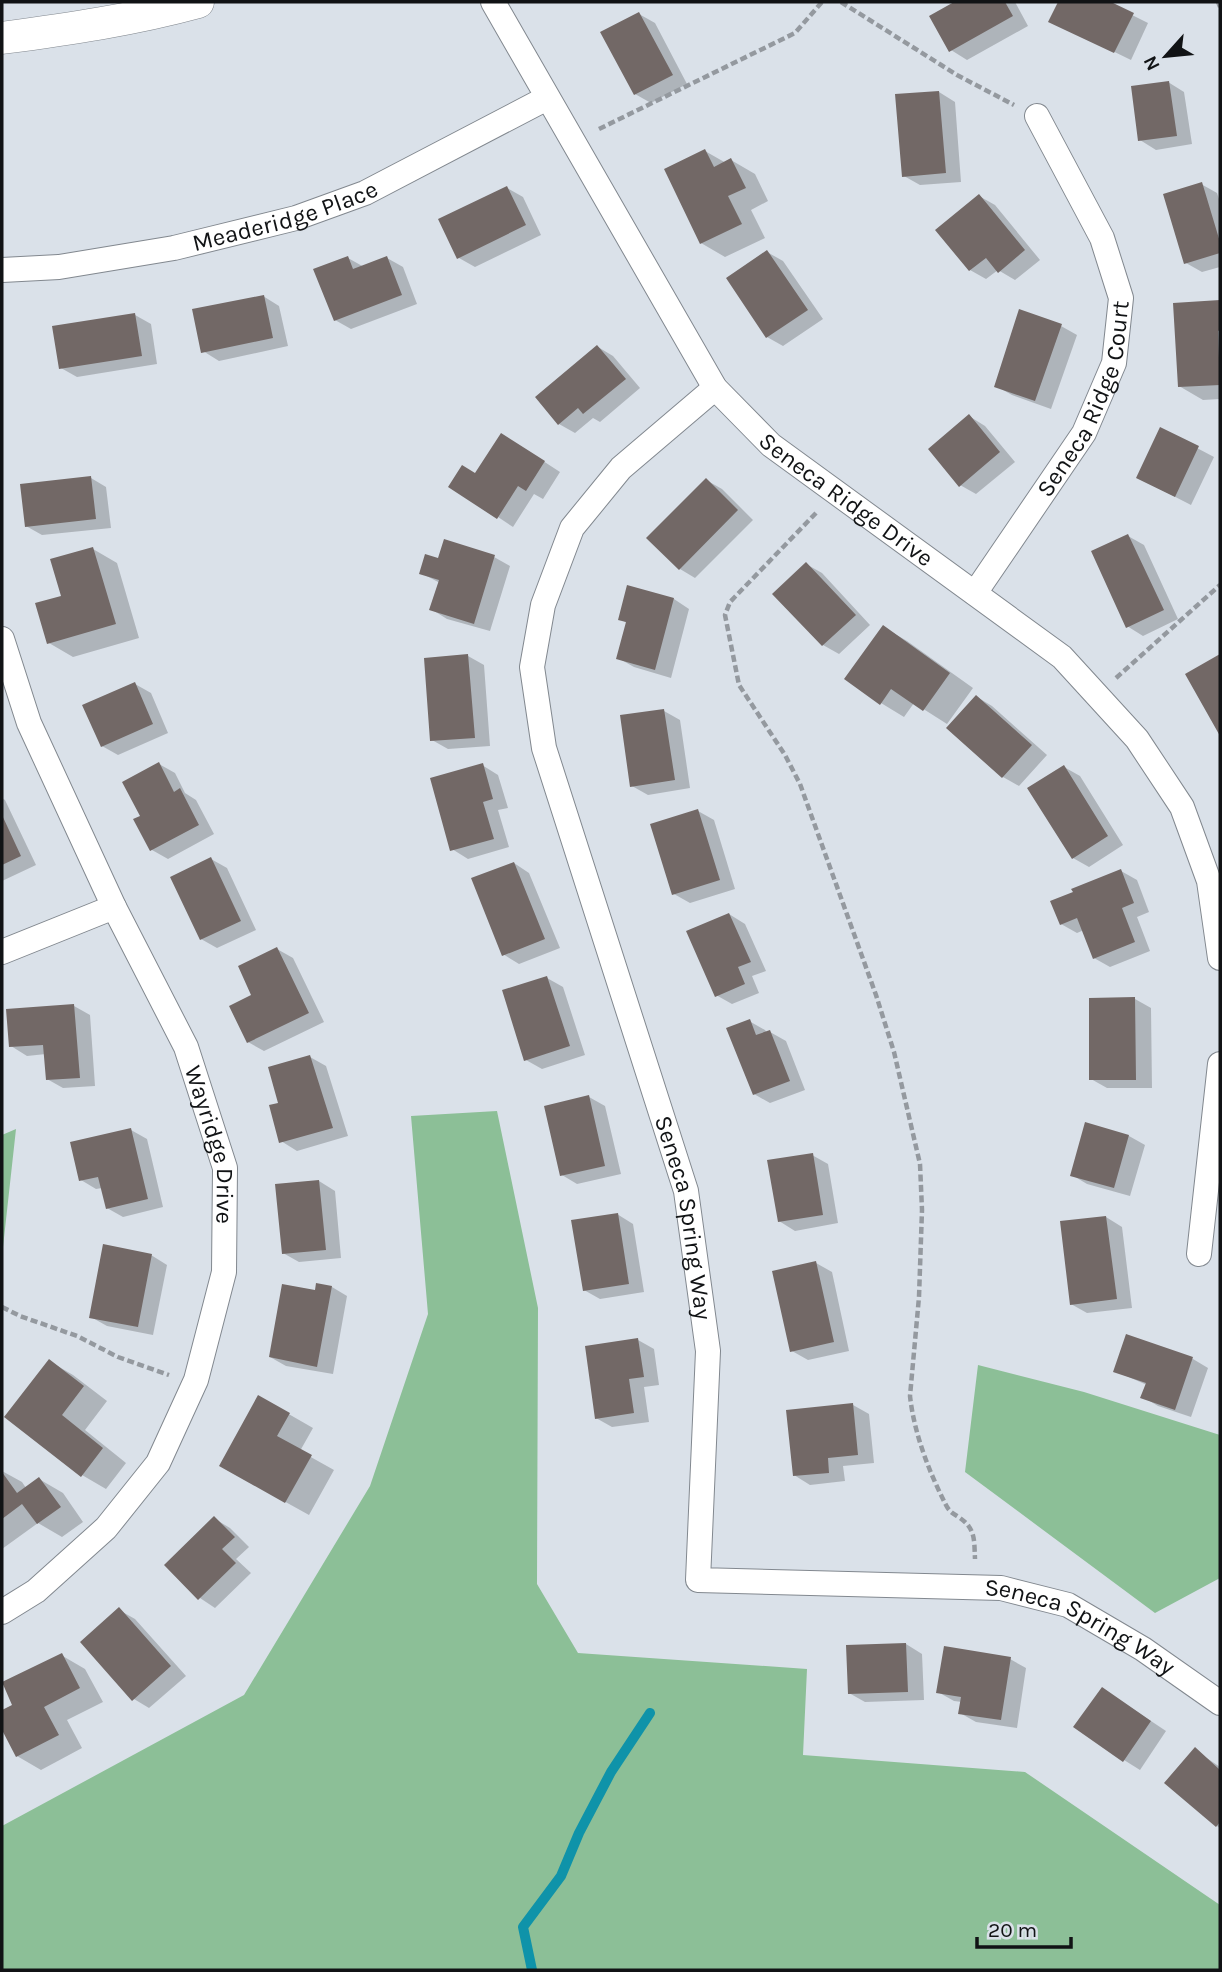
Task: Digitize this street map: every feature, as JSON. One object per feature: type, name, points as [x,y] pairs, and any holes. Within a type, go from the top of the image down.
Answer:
[{"type":"street","points":[[2,38],[85,27],[145,9],[198,2]]},
{"type":"street","name":"Seneca Ridge Drive","points":[[493,2],[715,388],[771,445],[1062,657],[1137,739],[1182,807],[1209,881],[1220,958]]},
{"type":"street","name":"Meaderidge Place","points":[[2,270],[58,267],[174,248],[296,218],[365,193],[547,98]]},
{"type":"street","name":"Seneca Ridge Court","points":[[975,593],[1084,433],[1114,363],[1121,298],[1102,238],[1037,116]]},
{"type":"street","name":"Seneca Spring Way","points":[[715,388],[621,468],[572,528],[543,604],[532,667],[544,748],[686,1191],[708,1351],[698,1580],[1001,1588],[1068,1605],[1143,1649],[1220,1703]]},
{"type":"street","name":"Wayridge Drive","points":[[2,639],[29,723],[114,907],[186,1047],[225,1168],[223,1272],[192,1388],[158,1463],[106,1528],[36,1591],[2,1612]]},
{"type":"street","points":[[2,952],[114,907]]},
{"type":"street","points":[[1199,1254],[1220,1064]]},
{"type":"path","points":[[573,142],[795,33],[822,2]]},
{"type":"path","points":[[841,2],[957,75],[1037,116]]},
{"type":"path","points":[[1218,2],[1220,7]]},
{"type":"path","points":[[836,492],[740,590],[730,602],[725,615],[739,685],[785,755],[800,784],[876,995],[900,1076],[918,1154],[922,1186],[919,1297],[911,1410],[945,1505],[951,1513],[970,1526],[973,1532],[975,1587]]},
{"type":"path","points":[[1097,695],[1220,585]]},
{"type":"path","points":[[2,1307],[77,1336],[118,1357],[167,1374],[192,1388]]},
{"type":"green space","points":[[497,1111],[538,1308],[537,1584],[578,1653],[807,1669],[803,1755],[1025,1772],[1220,1905],[1220,1970],[2,1970],[2,1826],[244,1695],[370,1486],[428,1314],[411,1116]]},
{"type":"green space","points":[[16,1129],[2,1256],[2,1135]]},
{"type":"green space","points":[[978,1365],[1084,1392],[1220,1435],[1220,1578],[1155,1613],[965,1472]]},
{"type":"building","points":[[954,2],[1005,2],[1013,16],[949,52],[929,16]]},
{"type":"building","points":[[1058,2],[1111,2],[1134,13],[1114,53],[1048,22]]},
{"type":"building","points":[[639,12],[673,75],[634,95],[600,32]]},
{"type":"building","points":[[1169,81],[1177,136],[1138,141],[1131,86]]},
{"type":"building","points":[[939,91],[946,173],[902,177],[895,94]]},
{"type":"building","points":[[705,149],[714,167],[731,158],[746,188],[728,196],[742,224],[700,244],[664,169]]},
{"type":"building","points":[[1202,182],[1220,242],[1220,253],[1184,264],[1163,194]]},
{"type":"building","points":[[507,186],[526,225],[457,259],[438,219]]},
{"type":"building","points":[[979,194],[1025,250],[998,273],[986,258],[969,271],[935,230]]},
{"type":"building","points":[[767,250],[808,310],[766,338],[726,278]]},
{"type":"building","points":[[348,256],[353,269],[387,256],[402,295],[334,321],[313,269]]},
{"type":"building","points":[[264,295],[273,338],[201,353],[192,309]]},
{"type":"building","points":[[1220,300],[1220,385],[1178,387],[1173,303]]},
{"type":"building","points":[[1019,309],[1062,324],[1035,401],[994,387]]},
{"type":"building","points":[[135,313],[142,356],[59,369],[52,326]]},
{"type":"building","points":[[597,345],[626,379],[583,414],[578,408],[558,425],[535,397]]},
{"type":"building","points":[[969,414],[1000,452],[959,487],[928,449]]},
{"type":"building","points":[[1160,427],[1199,446],[1175,497],[1136,478]]},
{"type":"building","points":[[501,433],[545,461],[526,491],[518,486],[497,519],[448,487],[462,465],[475,473]]},
{"type":"building","points":[[91,476],[96,519],[25,527],[20,484]]},
{"type":"building","points":[[706,478],[738,510],[679,570],[646,538]]},
{"type":"building","points":[[1128,534],[1164,610],[1126,628],[1091,551]]},
{"type":"building","points":[[444,539],[495,555],[474,624],[429,610],[439,580],[419,574],[425,554],[438,558]]},
{"type":"building","points":[[93,547],[116,624],[47,644],[35,603],[61,596],[50,559]]},
{"type":"building","points":[[806,562],[856,615],[822,646],[772,594]]},
{"type":"building","points":[[627,585],[674,598],[655,670],[616,659],[626,622],[618,620]]},
{"type":"building","points":[[883,625],[950,673],[923,711],[891,689],[880,705],[844,679]]},
{"type":"building","points":[[468,654],[475,738],[430,741],[424,658]]},
{"type":"building","points":[[1220,654],[1220,736],[1185,674]]},
{"type":"building","points":[[135,682],[153,724],[101,747],[82,705]]},
{"type":"building","points":[[976,695],[1032,745],[1002,778],[946,728]]},
{"type":"building","points":[[664,709],[675,780],[630,787],[620,715]]},
{"type":"building","points":[[159,762],[174,792],[180,788],[199,825],[150,851],[133,819],[140,816],[122,782]]},
{"type":"building","points":[[483,763],[493,799],[483,802],[494,839],[450,851],[430,778]]},
{"type":"building","points":[[1064,765],[1108,836],[1072,859],[1027,788]]},
{"type":"building","points":[[698,809],[720,880],[672,895],[650,824]]},
{"type":"building","points":[[2,815],[21,856],[2,865]]},
{"type":"building","points":[[211,857],[241,921],[200,940],[170,877]]},
{"type":"building","points":[[514,862],[545,939],[502,956],[471,878]]},
{"type":"building","points":[[1121,869],[1134,903],[1122,908],[1135,942],[1093,959],[1077,918],[1060,925],[1050,901],[1073,892],[1071,889]]},
{"type":"building","points":[[729,913],[751,962],[738,967],[745,984],[715,997],[686,931]]},
{"type":"building","points":[[277,947],[309,1013],[247,1043],[229,1006],[251,995],[238,966]]},
{"type":"building","points":[[547,976],[570,1046],[524,1061],[502,990]]},
{"type":"building","points":[[1135,997],[1136,1080],[1089,1080],[1089,998]]},
{"type":"building","points":[[74,1004],[80,1078],[46,1080],[43,1045],[9,1047],[6,1009]]},
{"type":"building","points":[[750,1019],[756,1035],[770,1030],[790,1081],[753,1095],[726,1028]]},
{"type":"building","points":[[310,1055],[333,1128],[279,1143],[269,1105],[278,1103],[268,1067]]},
{"type":"building","points":[[589,1095],[605,1166],[560,1176],[544,1106]]},
{"type":"building","points":[[1085,1122],[1129,1135],[1114,1188],[1070,1176]]},
{"type":"building","points":[[131,1128],[148,1199],[106,1209],[98,1177],[79,1181],[70,1142]]},
{"type":"building","points":[[813,1153],[823,1215],[778,1222],[767,1160]]},
{"type":"building","points":[[319,1180],[326,1250],[282,1254],[275,1184]]},
{"type":"building","points":[[618,1213],[629,1284],[583,1291],[571,1220]]},
{"type":"building","points":[[1106,1216],[1117,1299],[1070,1305],[1060,1221]]},
{"type":"building","points":[[103,1244],[152,1254],[138,1327],[89,1318]]},
{"type":"building","points":[[816,1261],[834,1342],[790,1352],[772,1271]]},
{"type":"building","points":[[316,1283],[332,1286],[317,1367],[269,1357],[282,1284],[315,1290]]},
{"type":"building","points":[[1126,1334],[1193,1357],[1175,1410],[1140,1398],[1146,1383],[1113,1372]]},
{"type":"building","points":[[638,1338],[644,1377],[629,1379],[634,1413],[595,1419],[585,1346]]},
{"type":"building","points":[[49,1359],[84,1386],[62,1415],[103,1448],[81,1477],[4,1417]]},
{"type":"building","points":[[258,1395],[290,1413],[277,1436],[312,1455],[285,1503],[219,1466]]},
{"type":"building","points":[[853,1403],[858,1455],[828,1458],[829,1473],[793,1476],[786,1410]]},
{"type":"building","points":[[2,1472],[17,1493],[39,1477],[61,1507],[37,1524],[22,1504],[2,1519]]},
{"type":"building","points":[[214,1516],[235,1537],[222,1549],[236,1563],[198,1600],[164,1565]]},
{"type":"building","points":[[119,1607],[171,1666],[132,1701],[80,1642]]},
{"type":"building","points":[[906,1643],[908,1692],[848,1694],[846,1645]]},
{"type":"building","points":[[944,1646],[1011,1657],[1001,1720],[958,1714],[961,1697],[936,1693]]},
{"type":"building","points":[[62,1653],[80,1688],[44,1707],[59,1735],[16,1757],[2,1730],[2,1710],[12,1705],[2,1682]]},
{"type":"building","points":[[1102,1687],[1151,1721],[1123,1762],[1073,1727]]},
{"type":"building","points":[[1195,1747],[1220,1770],[1220,1822],[1216,1827],[1164,1783]]},
{"type":"waterway","points":[[532,1970],[523,1927],[561,1876],[579,1833],[611,1772],[650,1713]]}]
